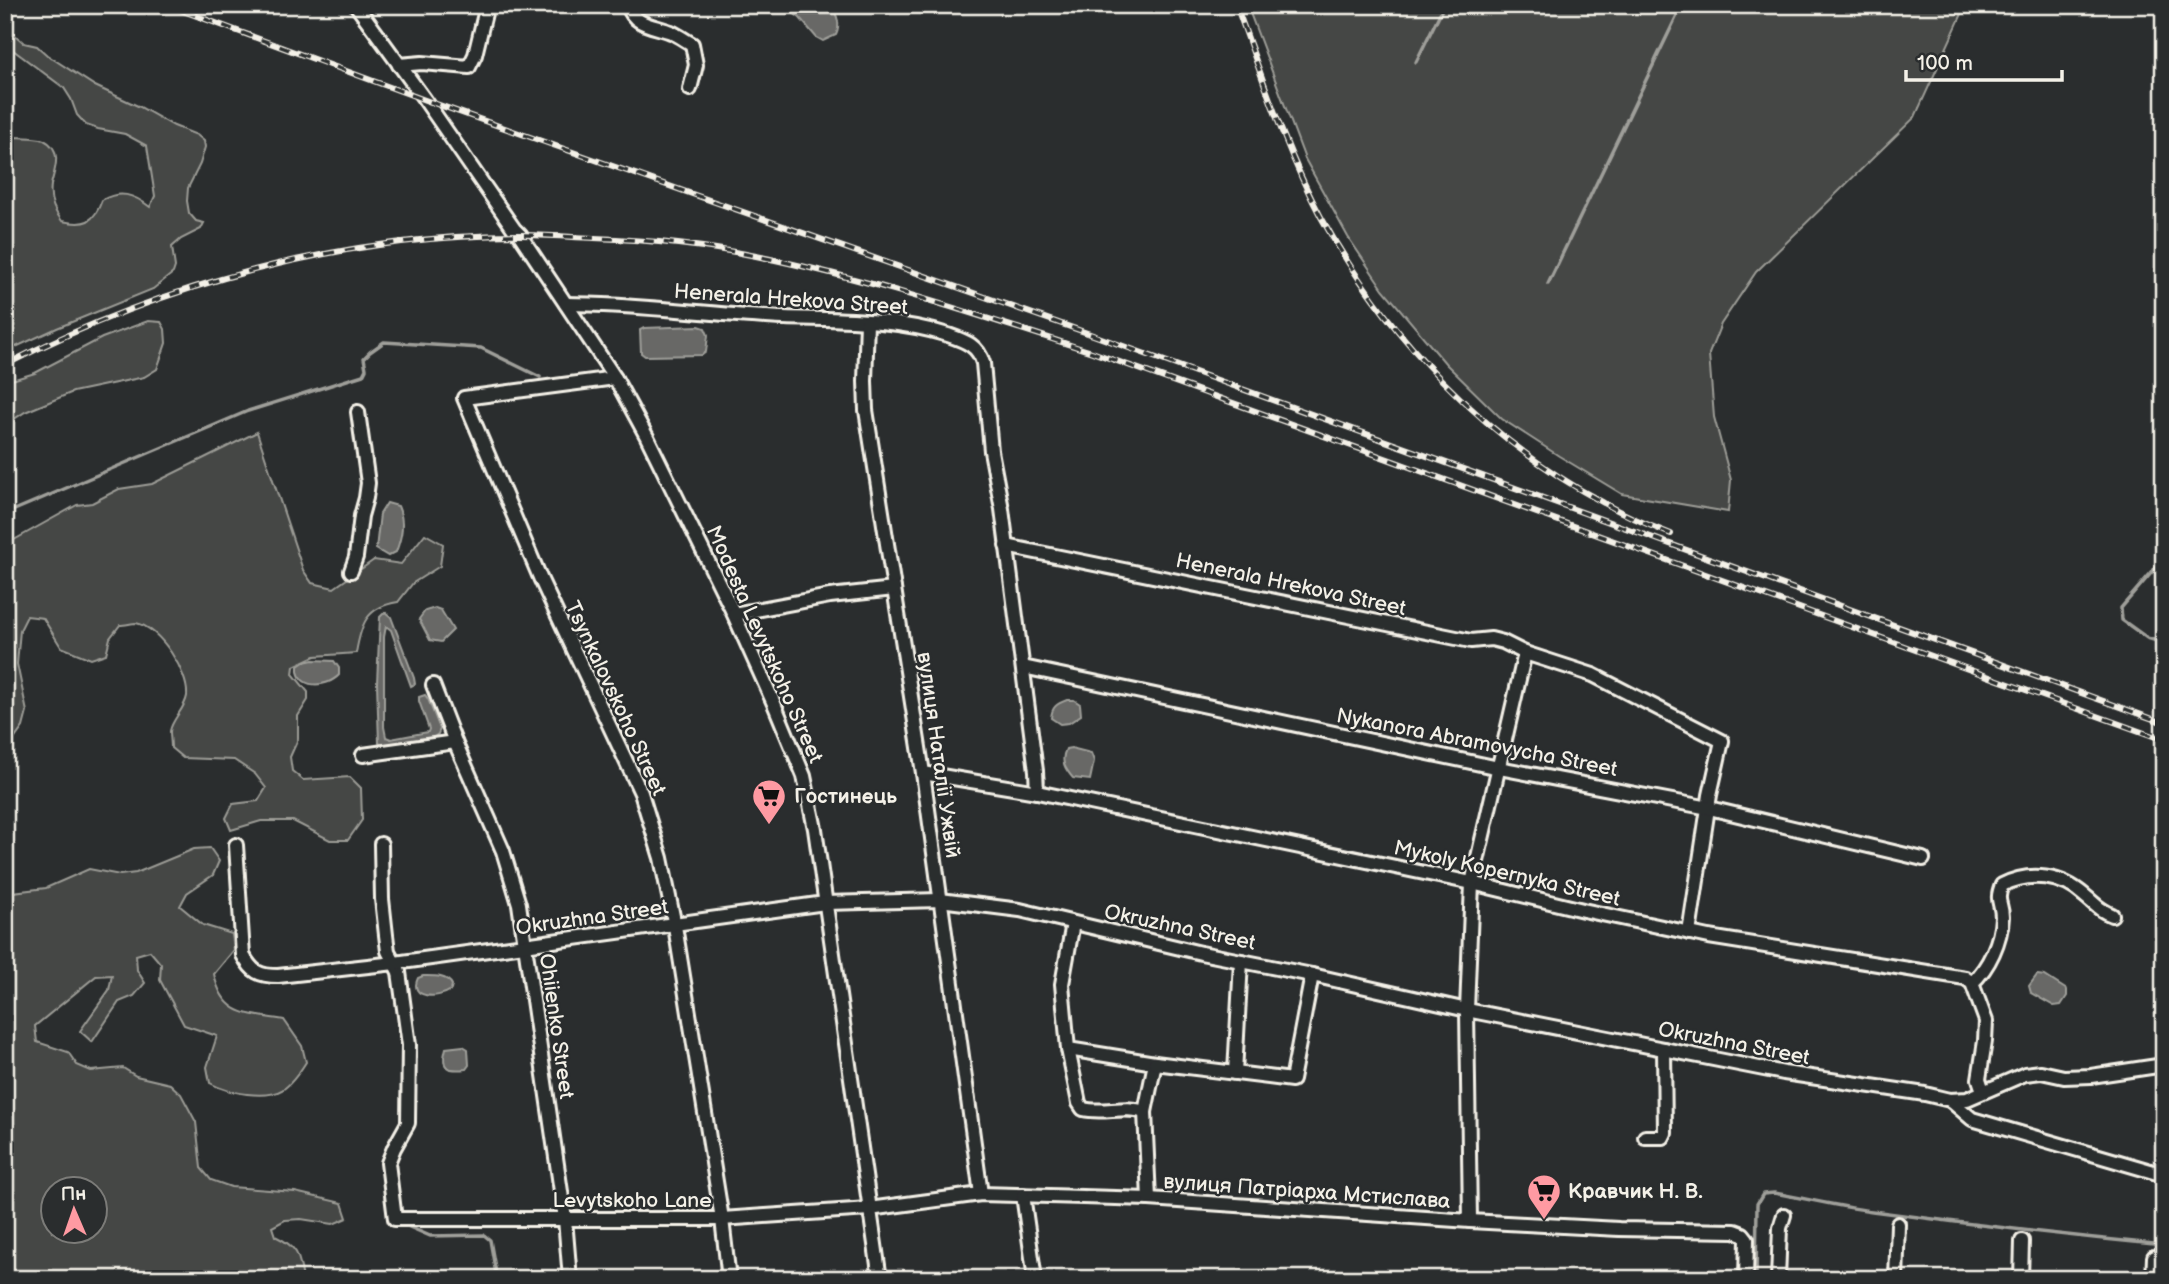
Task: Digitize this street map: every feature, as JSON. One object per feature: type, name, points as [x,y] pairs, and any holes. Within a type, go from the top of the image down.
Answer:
[{"type":"street","points":[[356,5],[399,65],[422,63],[456,67],[469,67],[475,55],[487,5]]},
{"type":"street","points":[[628,5],[628,9],[639,22],[669,31],[692,44],[696,65],[690,89]]},
{"type":"street","name":"Modesta Levytskoho Street","points":[[399,65],[566,304],[615,379],[647,437],[734,614],[803,776],[816,829],[880,1279]]},
{"type":"street","name":"Henerala Hrekova Street","points":[[566,304],[608,304],[891,323],[949,335],[979,351],[983,363],[991,451],[1002,509],[1023,667],[1037,792]]},
{"type":"street","name":"вулиця Наталії Ужвій","points":[[867,321],[866,410],[923,773],[981,1194]]},
{"type":"street","name":"Tsynkalovskoho Street","points":[[615,379],[464,398],[541,580],[641,793],[661,858],[675,926],[722,1219],[729,1279]]},
{"type":"street","points":[[351,571],[356,557],[368,483],[358,412]]},
{"type":"street","name":"Henerala Hrekova Street","points":[[1006,546],[1471,641],[1491,639],[1593,675],[1722,741],[1709,808]]},
{"type":"street","points":[[734,614],[830,596],[894,589]]},
{"type":"street","points":[[1470,1221],[1467,1010],[1472,883],[1525,653]]},
{"type":"street","name":"Nykanora Abramovycha Street","points":[[1023,667],[1499,768],[1709,808],[1923,859]]},
{"type":"street","name":"Ohiienko Street","points":[[433,685],[503,851],[519,904],[565,1219],[570,1279]]},
{"type":"street","points":[[363,755],[455,742]]},
{"type":"street","name":"Mykoly Kopernyka Street","points":[[923,773],[1037,792],[1472,883],[1689,933],[1916,969],[1965,978],[1972,983]]},
{"type":"street","points":[[1689,933],[1709,808]]},
{"type":"street","points":[[381,844],[386,935],[388,951],[395,963]]},
{"type":"street","name":"Okruzhna Street","points":[[236,845],[243,955],[250,968],[261,976],[395,963],[825,903],[940,900],[1020,910],[1467,1010],[1784,1073],[1950,1100],[1967,1099],[2025,1074],[2041,1072],[2064,1077],[2091,1076],[2164,1065]]},
{"type":"street","points":[[1983,1091],[1979,1079],[1986,1021],[1972,983],[1982,974],[2000,932],[2002,914],[1997,897],[2002,884],[2038,875],[2047,877],[2070,885],[2085,895],[2098,909],[2112,915]]},
{"type":"street","points":[[1073,923],[1062,984],[1068,1049],[1079,1103],[1083,1109],[1093,1112],[1135,1109],[1145,1112]]},
{"type":"street","points":[[1235,1073],[1241,961]]},
{"type":"street","name":"Levytskoho Lane","points":[[395,963],[399,972],[409,1045],[408,1123],[388,1163],[395,1219],[722,1219],[869,1209]]},
{"type":"street","points":[[1068,1049],[1292,1080],[1312,975]]},
{"type":"street","points":[[1645,1137],[1663,1137],[1665,1133],[1664,1049]]},
{"type":"street","points":[[1149,1199],[1145,1112],[1155,1063]]},
{"type":"street","name":"Okruzhna Street","points":[[1950,1100],[1972,1119],[2164,1175]]},
{"type":"street","name":"вулиця Патріарха Мстислава","points":[[869,1209],[981,1194],[1023,1195],[1149,1199],[1619,1229],[1735,1231],[1743,1234],[1746,1239],[1746,1279]]},
{"type":"street","points":[[1023,1195],[1039,1278]]},
{"type":"street","points":[[1778,1279],[1780,1228],[1784,1215]]},
{"type":"street","points":[[1896,1279],[1898,1224]]},
{"type":"street","points":[[2021,1279],[2022,1241]]},
{"type":"street","points":[[2153,1279],[2154,1257]]},
{"type":"shaded area","points":[[782,5],[832,5],[838,24],[836,35],[823,41],[816,37],[800,18]]},
{"type":"shaded area","points":[[1247,5],[1966,5],[1915,117],[1756,272],[1721,324],[1709,354],[1714,417],[1731,480],[1728,512],[1622,494],[1502,419],[1446,364],[1383,289],[1348,237],[1305,159]]},
{"type":"shaded area","points":[[5,26],[24,43],[37,46],[95,86],[197,135],[204,141],[205,147],[188,188],[187,201],[189,213],[196,221],[204,223],[201,229],[172,247],[175,267],[173,273],[153,289],[5,352],[5,137],[41,139],[54,149],[56,161],[51,200],[62,221],[88,221],[96,214],[102,200],[115,195],[132,196],[150,207],[155,196],[147,146],[125,134],[86,125],[77,115],[64,88],[5,44]]},
{"type":"shaded area","points":[[148,321],[161,322],[165,329],[166,343],[157,369],[144,377],[73,392],[25,412],[5,425],[5,382],[35,373],[102,338]]},
{"type":"shaded area","points":[[644,328],[705,328],[708,335],[706,352],[702,355],[645,356],[641,353],[640,330]]},
{"type":"shaded area","points":[[257,432],[303,570],[312,583],[334,588],[374,560],[401,564],[425,534],[443,544],[440,566],[413,583],[398,602],[379,608],[367,618],[356,653],[315,656],[294,666],[293,674],[308,692],[308,700],[298,716],[298,739],[290,757],[292,771],[303,780],[350,777],[361,788],[362,820],[348,840],[330,840],[293,821],[261,821],[231,830],[226,818],[233,804],[258,801],[266,788],[255,774],[234,760],[183,758],[171,748],[170,731],[187,696],[183,676],[163,642],[145,626],[136,623],[120,625],[110,638],[106,654],[91,659],[61,647],[43,618],[27,616],[20,630],[17,664],[27,712],[23,727],[5,752],[5,545],[77,505],[92,503],[119,489],[152,484]]},
{"type":"shaded area","points":[[387,503],[398,506],[402,523],[396,552],[388,556],[376,549],[380,514]]},
{"type":"shaded area","points":[[435,608],[441,610],[453,630],[441,642],[430,640],[419,619],[425,611]]},
{"type":"shaded area","points":[[385,612],[391,617],[415,684],[411,686],[391,630],[386,626],[386,737],[391,739],[428,732],[419,701],[419,697],[425,695],[440,729],[433,738],[386,747],[379,743],[377,683],[380,617]]},
{"type":"shaded area","points":[[313,660],[334,661],[339,668],[339,675],[320,684],[307,683],[299,674],[298,666]]},
{"type":"shaded area","points":[[1067,700],[1080,704],[1081,715],[1069,723],[1060,724],[1051,718],[1052,711]]},
{"type":"shaded area","points":[[1071,748],[1091,753],[1094,761],[1090,780],[1073,778],[1066,768],[1064,753]]},
{"type":"shaded area","points":[[210,848],[219,861],[213,875],[187,893],[180,906],[203,925],[232,934],[234,950],[214,974],[224,998],[248,1014],[284,1020],[302,1046],[306,1062],[289,1085],[276,1093],[258,1095],[237,1092],[210,1083],[207,1067],[217,1036],[184,1025],[160,980],[161,964],[150,951],[136,955],[137,970],[145,983],[134,996],[119,1002],[92,1042],[80,1031],[109,990],[112,975],[96,976],[35,1026],[37,1042],[68,1052],[77,1065],[91,1071],[123,1068],[136,1076],[170,1084],[181,1094],[196,1122],[201,1168],[211,1180],[231,1187],[295,1192],[342,1203],[347,1218],[333,1224],[301,1219],[285,1220],[272,1227],[275,1236],[289,1244],[296,1253],[303,1279],[5,1279],[5,893],[46,888],[89,869],[120,875],[136,873],[194,849]]},
{"type":"shaded area","points":[[2037,975],[2045,976],[2067,990],[2067,996],[2061,1005],[2054,1006],[2031,993],[2029,986]]},
{"type":"shaded area","points":[[423,976],[447,979],[452,985],[451,990],[433,996],[421,993],[416,985],[418,978]]},
{"type":"shaded area","points":[[463,1046],[468,1049],[469,1065],[466,1069],[450,1069],[444,1060],[446,1048]]},
{"type":"waterway","points":[[1416,62],[1444,5]]},
{"type":"waterway","points":[[1548,284],[1682,5]]},
{"type":"waterway","points":[[5,514],[248,411],[363,375],[366,369],[364,358],[384,342],[481,348],[540,377]]},
{"type":"waterway","points":[[2164,558],[2121,608],[2122,620],[2147,638],[2164,643]]},
{"type":"waterway","points":[[1031,679],[1044,781]]},
{"type":"waterway","points":[[1756,1279],[1757,1204],[1763,1194],[1774,1193],[1867,1210],[2164,1245]]},
{"type":"waterway","points":[[407,1226],[430,1236],[484,1235],[490,1240],[497,1279]]},
{"type":"waterway","points":[[5,1274],[15,1279]]},
{"type":"railway","points":[[167,5],[425,100],[1093,335],[2164,723]]},
{"type":"railway","points":[[1236,5],[1285,139],[1308,192],[1347,261],[1407,342],[1442,380],[1518,448],[1604,503],[1671,534]]},
{"type":"railway","points":[[5,365],[65,336],[191,288],[321,255],[387,244],[454,237],[529,235],[655,242],[736,252],[883,287],[1092,352],[2164,740]]},
{"type":"place","name":"Гостинець","points":[[769,826]]},
{"type":"place","name":"Кравчик Н. В.","points":[[1544,1221]]}]
